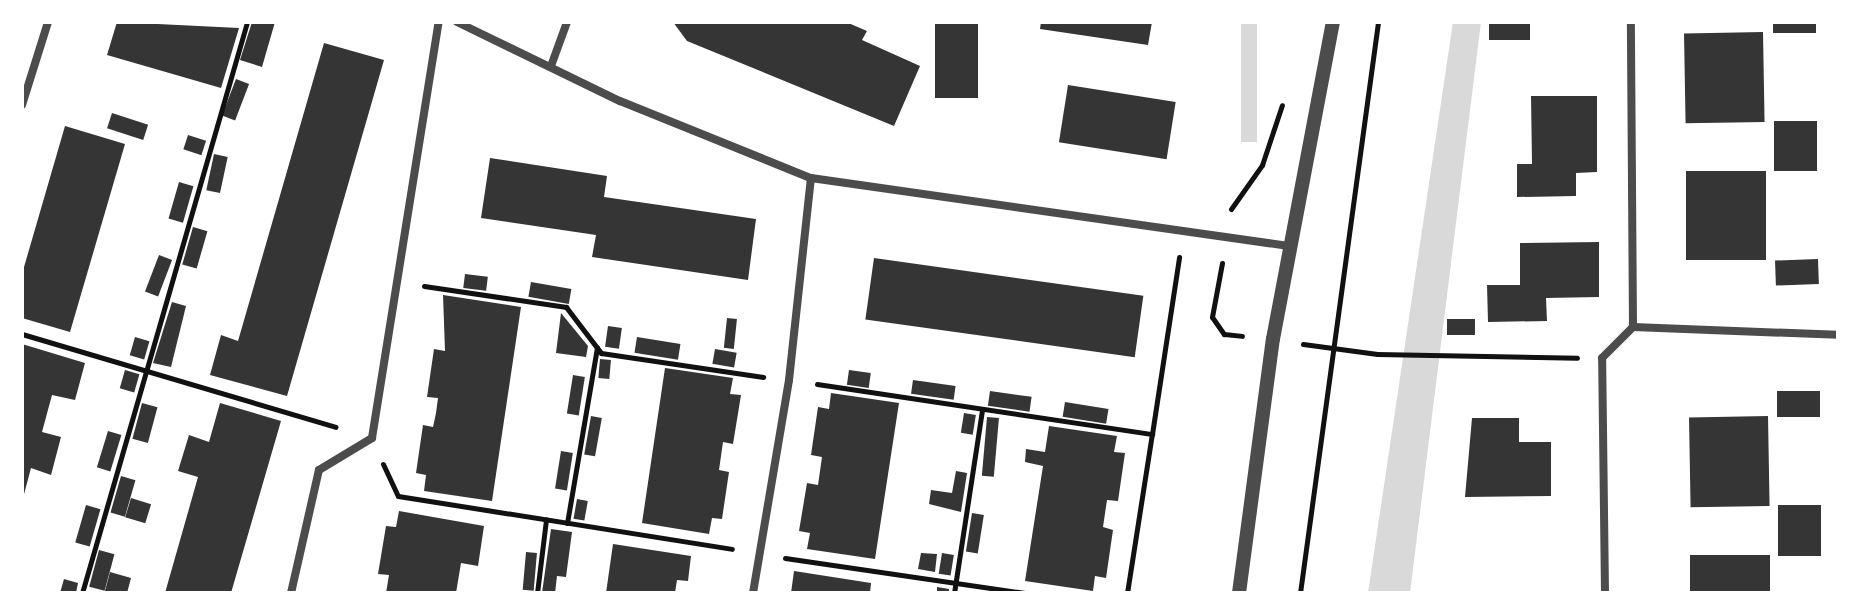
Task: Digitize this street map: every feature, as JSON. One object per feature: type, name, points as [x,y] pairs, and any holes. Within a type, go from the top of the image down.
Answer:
[{"type":"street","points":[[22,105],[48,22]]},
{"type":"street","points":[[291,593],[319,470],[372,438],[439,22]]},
{"type":"street","points":[[457,22],[811,178],[1290,246]]},
{"type":"street","points":[[551,66],[567,22]]},
{"type":"street","points":[[1239,593],[1290,246],[1333,22]]},
{"type":"street","points":[[1605,593],[1602,358],[1633,327],[1631,22]]},
{"type":"street","points":[[753,593],[789,380],[811,178]]},
{"type":"street","points":[[1633,327],[1838,335]]},
{"type":"path","points":[[82,593],[247,22]]},
{"type":"path","points":[[1300,593],[1336,350],[1378,22]]},
{"type":"path","points":[[1127,593],[1183,232]]},
{"type":"path","points":[[397,282],[566,307],[597,347],[789,380],[1152,434]]},
{"type":"path","points":[[22,334],[372,438],[398,496],[1026,593]]},
{"type":"path","points":[[567,523],[597,347]]},
{"type":"path","points":[[1336,350],[1377,354],[1602,358]]},
{"type":"path","points":[[954,593],[982,409]]},
{"type":"path","points":[[537,593],[546,520]]},
{"type":"shaded area","points":[[1241,22],[1257,22],[1257,142],[1241,142]]},
{"type":"shaded area","points":[[1453,22],[1481,22],[1410,593],[1368,593]]},
{"type":"building","points":[[117,22],[239,28],[221,88],[107,55]]},
{"type":"building","points":[[252,22],[275,22],[262,67],[240,60]]},
{"type":"building","points":[[673,22],[846,22],[867,31],[862,40],[920,66],[894,126],[687,41]]},
{"type":"building","points":[[935,22],[978,22],[978,98],[935,98]]},
{"type":"building","points":[[1041,22],[1152,22],[1148,45],[1040,29]]},
{"type":"building","points":[[1489,22],[1530,22],[1530,40],[1489,40]]},
{"type":"building","points":[[1773,22],[1816,22],[1816,33],[1773,33]]},
{"type":"building","points":[[1763,32],[1765,122],[1686,123],[1684,33]]},
{"type":"building","points":[[324,43],[384,60],[287,396],[210,375],[221,335],[238,341]]},
{"type":"building","points":[[236,79],[249,84],[235,120],[222,115]]},
{"type":"building","points":[[1068,85],[1176,102],[1167,159],[1059,142]]},
{"type":"building","points":[[1531,96],[1597,96],[1597,172],[1576,173],[1576,196],[1517,197],[1517,164],[1532,164]]},
{"type":"building","points":[[112,113],[148,125],[143,140],[107,128]]},
{"type":"building","points":[[1774,121],[1817,121],[1817,171],[1774,171]]},
{"type":"building","points":[[65,126],[125,144],[70,332],[22,318],[22,274]]},
{"type":"building","points":[[188,135],[206,141],[201,155],[183,149]]},
{"type":"building","points":[[214,154],[228,157],[220,193],[206,190]]},
{"type":"building","points":[[490,158],[607,176],[604,197],[756,219],[748,280],[592,257],[596,235],[481,218]]},
{"type":"building","points":[[1686,171],[1766,171],[1766,260],[1686,260]]},
{"type":"building","points":[[179,182],[193,186],[183,223],[169,219]]},
{"type":"building","points":[[193,227],[207,231],[197,269],[182,264]]},
{"type":"building","points":[[1599,242],[1599,297],[1546,298],[1547,321],[1488,322],[1487,285],[1520,285],[1520,243]]},
{"type":"building","points":[[159,255],[172,260],[158,296],[145,291]]},
{"type":"building","points":[[874,258],[1143,296],[1135,357],[865,319]]},
{"type":"building","points":[[1818,259],[1819,284],[1776,285],[1775,261]]},
{"type":"building","points":[[465,274],[488,277],[486,291],[463,288]]},
{"type":"building","points":[[531,282],[571,289],[569,304],[528,297]]},
{"type":"building","points":[[443,295],[521,307],[492,501],[424,491],[426,475],[416,473],[423,425],[433,427],[436,413],[438,398],[427,397],[434,349],[445,351]]},
{"type":"building","points":[[172,302],[186,306],[171,367],[153,363]]},
{"type":"building","points":[[561,313],[588,346],[586,357],[556,353]]},
{"type":"building","points":[[727,318],[737,319],[734,349],[724,348]]},
{"type":"building","points":[[1447,319],[1475,319],[1475,335],[1447,335]]},
{"type":"building","points":[[608,326],[622,328],[619,349],[605,347]]},
{"type":"building","points":[[135,337],[149,341],[144,359],[130,355]]},
{"type":"building","points":[[637,337],[680,344],[678,360],[634,353]]},
{"type":"building","points":[[22,344],[85,363],[75,400],[52,395],[42,432],[61,437],[51,475],[31,468],[23,498]]},
{"type":"building","points":[[715,349],[737,353],[734,368],[712,364]]},
{"type":"building","points":[[600,359],[611,360],[609,379],[598,378]]},
{"type":"building","points":[[665,368],[733,378],[730,394],[741,395],[733,444],[723,442],[719,470],[729,472],[722,519],[712,518],[709,534],[642,523]]},
{"type":"building","points":[[125,370],[139,374],[134,392],[120,388]]},
{"type":"building","points":[[849,370],[871,373],[869,388],[847,385]]},
{"type":"building","points":[[573,375],[585,377],[579,415],[567,414]]},
{"type":"building","points":[[913,380],[956,386],[954,400],[911,394]]},
{"type":"building","points":[[990,391],[1032,397],[1030,412],[988,406]]},
{"type":"building","points":[[1777,391],[1820,391],[1820,417],[1777,417]]},
{"type":"building","points":[[831,393],[899,403],[875,559],[807,549],[810,533],[799,531],[807,483],[818,485],[822,457],[811,455],[818,407],[829,409]]},
{"type":"building","points":[[1065,402],[1108,409],[1106,424],[1063,417]]},
{"type":"building","points":[[142,403],[157,407],[148,443],[132,439]]},
{"type":"building","points":[[220,403],[281,421],[231,593],[165,593],[198,477],[178,471],[189,435],[209,442]]},
{"type":"building","points":[[964,413],[976,415],[973,435],[961,433]]},
{"type":"building","points":[[591,416],[602,418],[595,456],[584,454]]},
{"type":"building","points":[[1768,416],[1770,506],[1691,507],[1689,417]]},
{"type":"building","points":[[987,417],[999,418],[994,477],[982,476]]},
{"type":"building","points":[[1472,418],[1519,418],[1519,442],[1551,442],[1551,496],[1465,497]]},
{"type":"building","points":[[1049,426],[1117,436],[1114,452],[1125,453],[1118,501],[1107,500],[1103,527],[1113,530],[1106,578],[1095,576],[1093,591],[1025,581],[1043,466],[1025,462],[1026,449],[1045,452]]},
{"type":"building","points":[[108,431],[121,435],[110,471],[97,467]]},
{"type":"building","points":[[561,451],[573,453],[567,490],[555,489]]},
{"type":"building","points":[[956,471],[967,473],[961,512],[929,504],[931,490],[952,493]]},
{"type":"building","points":[[121,476],[135,480],[125,517],[111,513]]},
{"type":"building","points":[[131,498],[151,504],[145,523],[125,517]]},
{"type":"building","points":[[577,499],[588,501],[584,521],[574,519]]},
{"type":"building","points":[[86,505],[100,509],[90,547],[75,542]]},
{"type":"building","points":[[1778,505],[1821,505],[1821,556],[1778,556]]},
{"type":"building","points":[[399,511],[484,526],[478,566],[461,563],[456,593],[386,593],[389,575],[378,574],[386,526],[396,527]]},
{"type":"building","points":[[972,513],[984,515],[978,553],[966,552]]},
{"type":"building","points":[[551,529],[572,532],[566,577],[557,576],[555,593],[542,593]]},
{"type":"building","points":[[613,544],[691,556],[688,581],[677,580],[675,593],[606,593]]},
{"type":"building","points":[[99,550],[114,554],[105,591],[89,587]]},
{"type":"building","points":[[526,552],[537,553],[534,591],[523,590]]},
{"type":"building","points":[[921,553],[937,554],[935,572],[918,569]]},
{"type":"building","points":[[942,553],[954,555],[951,576],[939,574]]},
{"type":"building","points":[[1690,555],[1770,555],[1770,593],[1690,593]]},
{"type":"building","points":[[794,571],[871,583],[870,593],[791,593]]},
{"type":"building","points":[[110,572],[131,578],[127,593],[105,591]]},
{"type":"building","points":[[64,579],[78,583],[76,593],[60,593]]},
{"type":"building","points":[[937,587],[949,589],[949,593],[937,593]]}]
